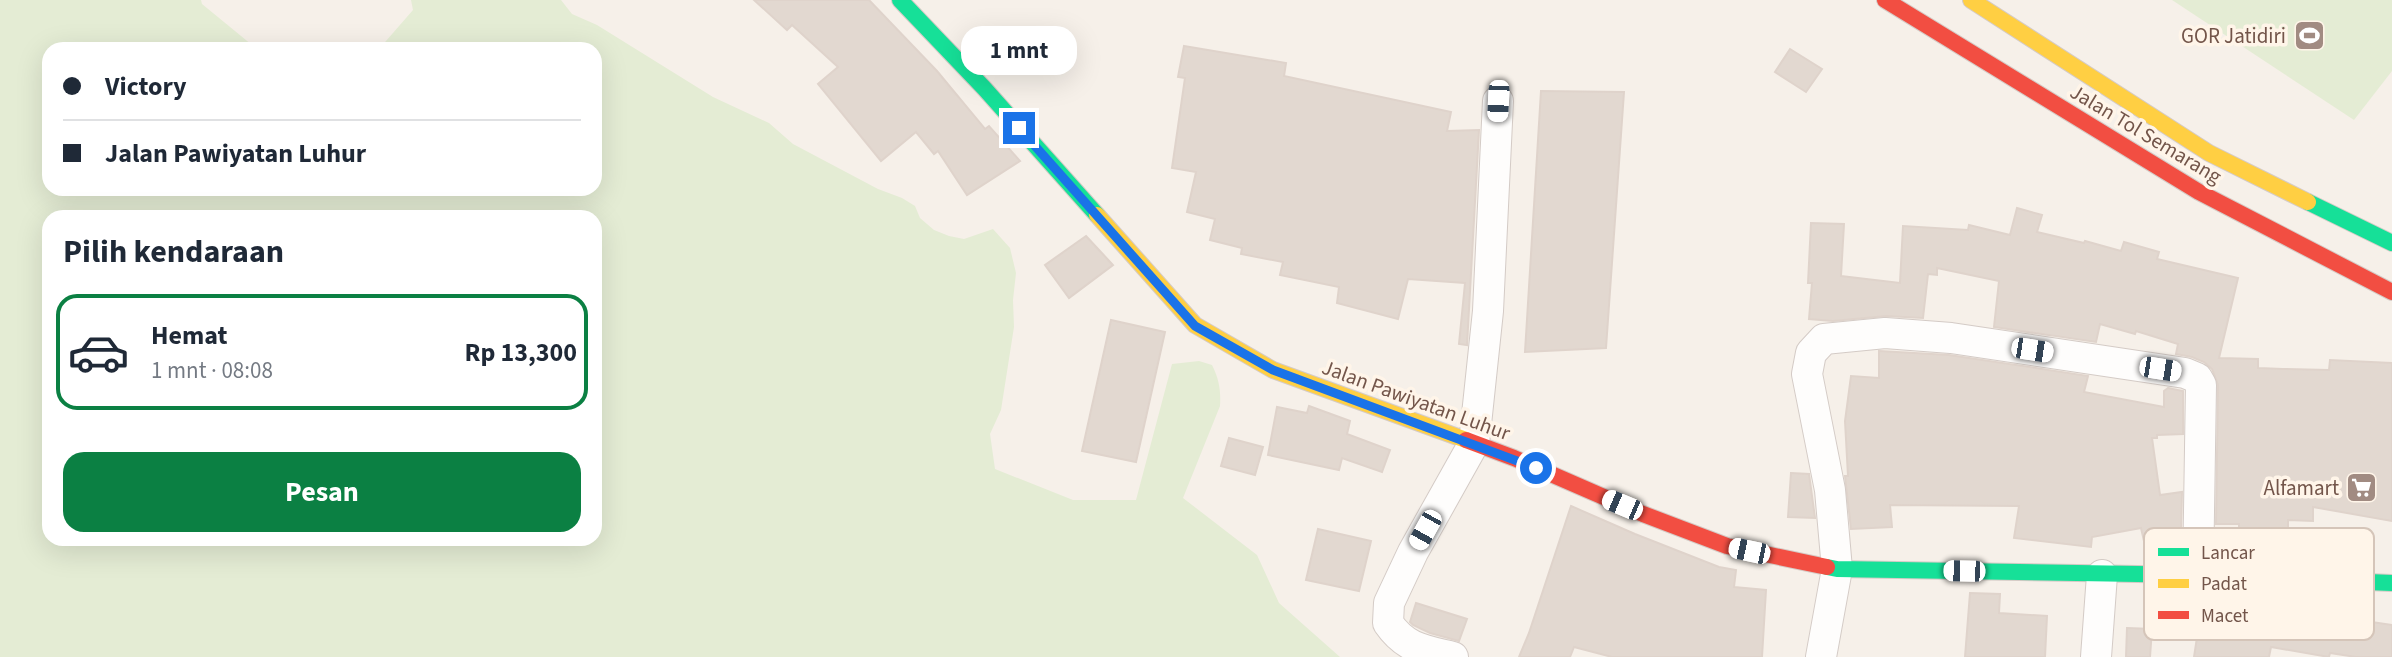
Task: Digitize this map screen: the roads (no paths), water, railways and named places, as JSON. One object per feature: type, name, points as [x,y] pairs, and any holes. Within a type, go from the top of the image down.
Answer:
[{"type":"main road","name":"Jalan Pawiyatan Luhur","points":[[900,0],[984,88],[1195,326],[1273,370],[1474,443],[1727,546],[1837,569],[2144,575]]},
{"type":"main road","name":"Jalan Tol Semarang","points":[[1885,0],[2199,192],[2392,292]]},
{"type":"main road","name":"Jalan Tol Semarang","points":[[1971,0],[2209,153],[2392,243]]},
{"type":"main road","name":"Jalan Pawiyatan Luhur","points":[[2374,582],[2392,583]]},
{"type":"street","points":[[1453,657],[1410,646],[1396,635],[1388,623],[1389,603],[1413,552],[1474,443],[1488,311],[1498,101]]},
{"type":"street","points":[[1821,657],[1837,569],[1830,490],[1807,374],[1811,353],[1824,339],[1885,333],[1951,338],[2185,373],[2197,378],[2201,385],[2199,528]]},
{"type":"street","points":[[2096,657],[2102,575]]},
{"type":"place","name":"GOR Jatidiri","points":[[2309,36]]},
{"type":"place","name":"Alfamart","points":[[2362,488]]}]
